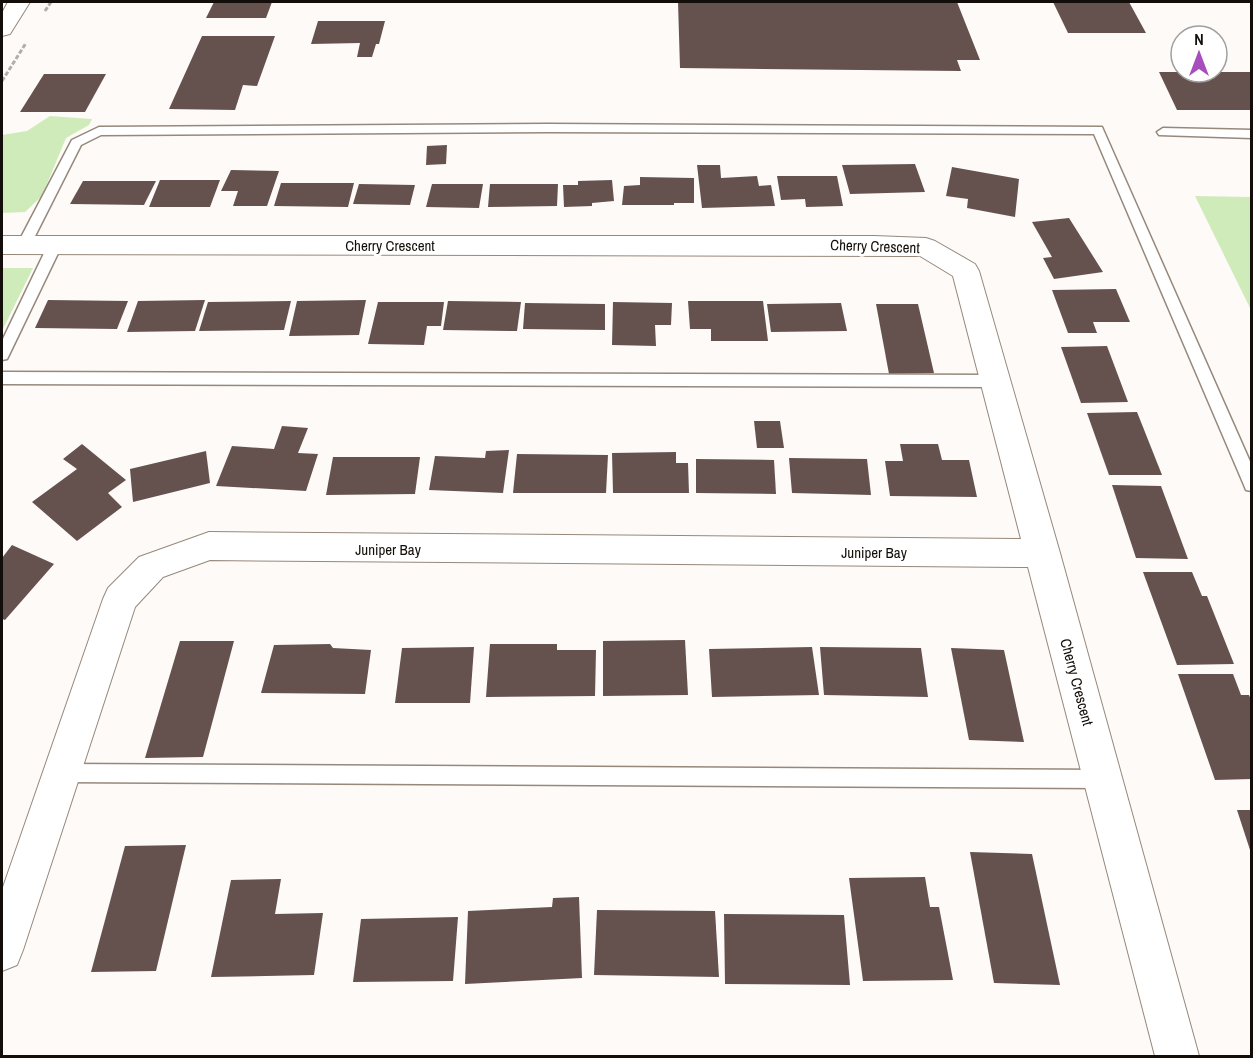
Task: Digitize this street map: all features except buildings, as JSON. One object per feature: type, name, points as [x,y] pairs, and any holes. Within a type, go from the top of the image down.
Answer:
[{"type":"street","name":"Cherry Crescent","points":[[13,245],[874,245],[926,247],[965,271],[1177,1056]]},
{"type":"street","name":"Juniper Bay","points":[[2,950],[120,599],[151,567],[208,546],[1043,553]]},
{"type":"lane","points":[[13,245],[76,143],[99,130],[536,128],[1098,130],[1251,485]]},
{"type":"lane","points":[[1163,132],[1251,134]]},
{"type":"lane","points":[[2,355],[55,245]]},
{"type":"lane","points":[[2,378],[994,381]]},
{"type":"lane","points":[[60,773],[1103,779]]},
{"type":"green space","points":[[50,116],[92,119],[89,125],[66,138],[42,196],[25,212],[2,213],[2,135],[27,131]]},
{"type":"green space","points":[[1195,196],[1251,197],[1251,310]]},
{"type":"green space","points":[[2,268],[33,268],[2,331]]}]
